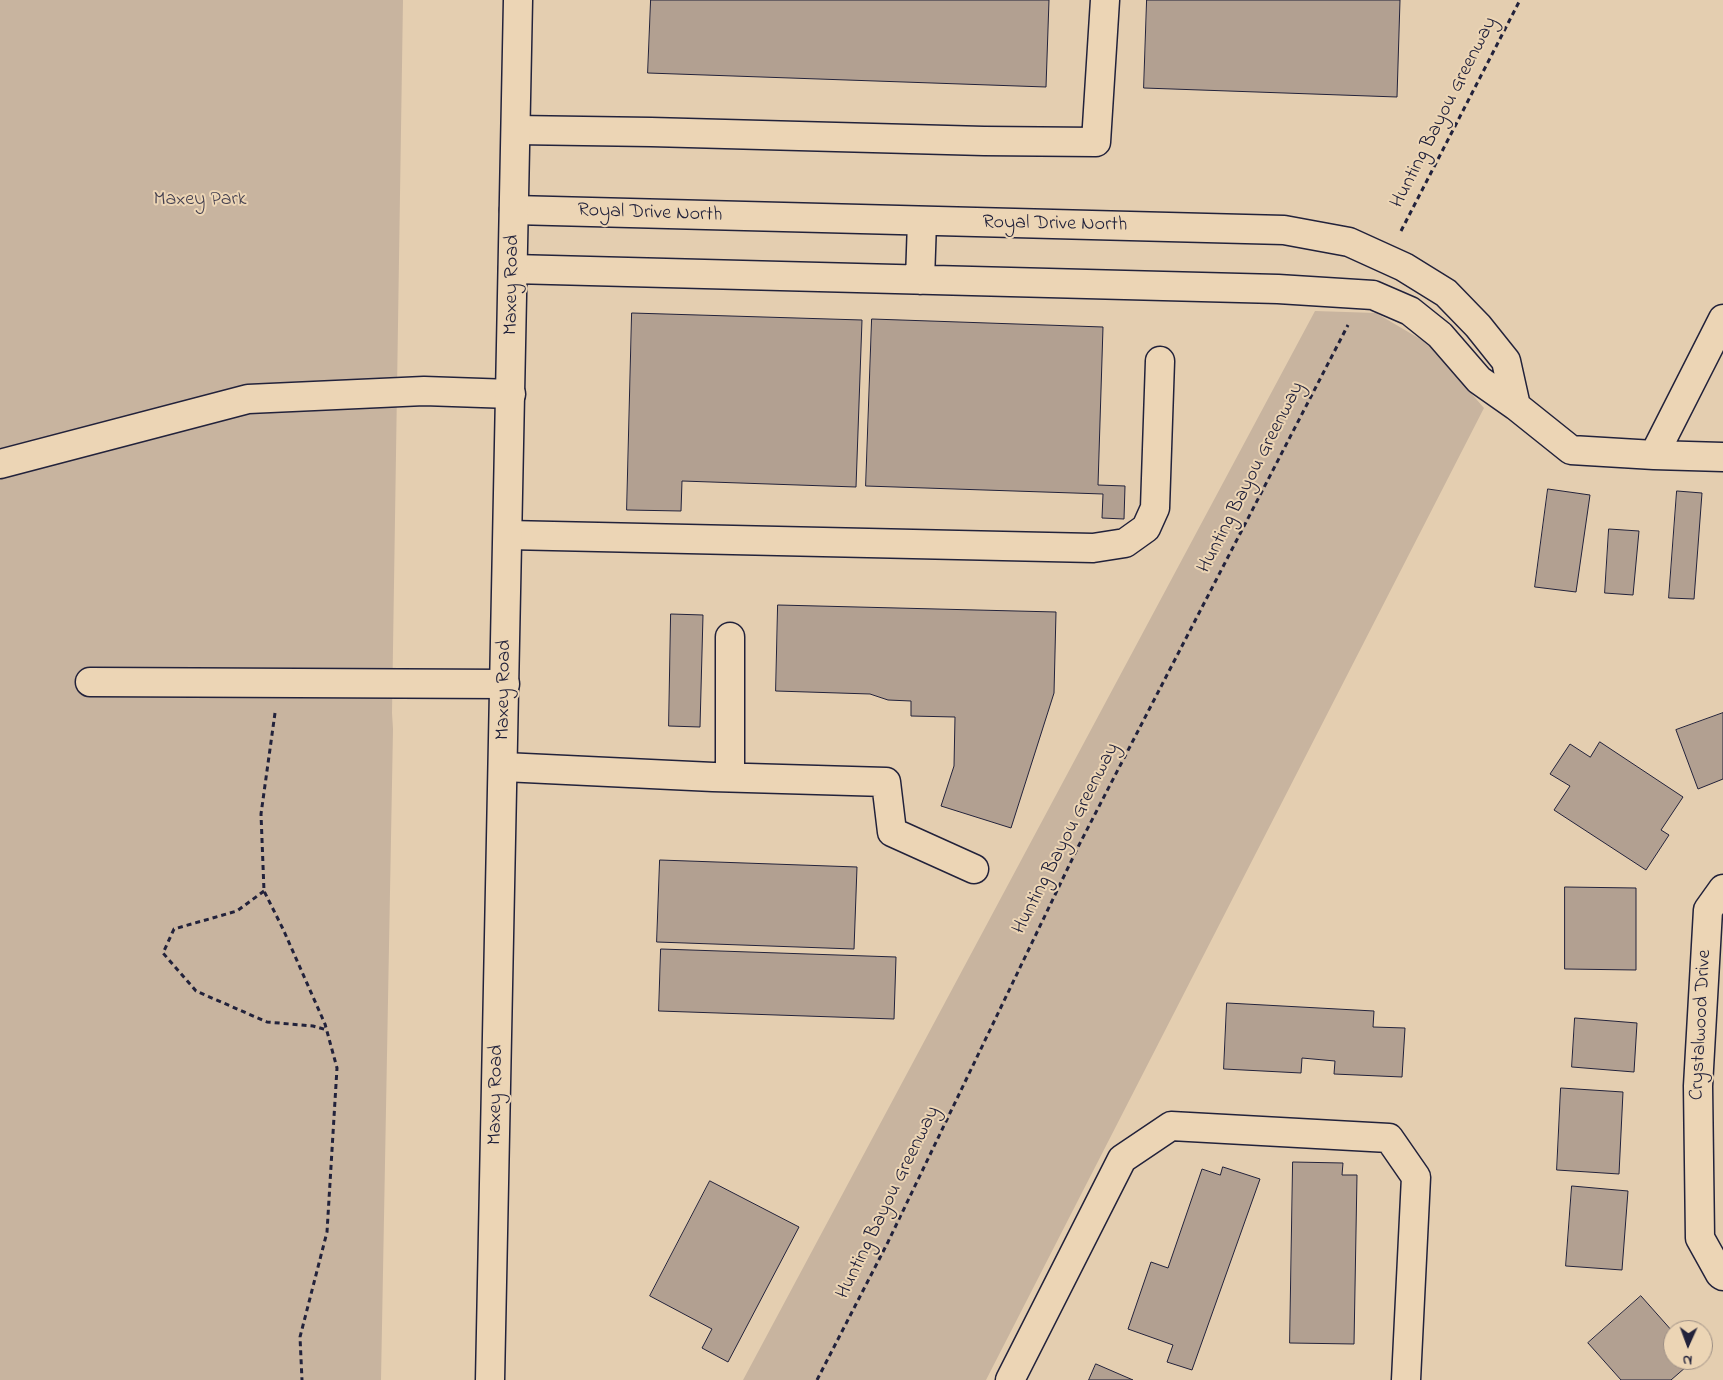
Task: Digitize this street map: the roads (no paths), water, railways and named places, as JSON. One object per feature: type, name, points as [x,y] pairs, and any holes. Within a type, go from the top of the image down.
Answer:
[{"type":"street","name":"Maxey Road","points":[[490,1380],[504,767],[518,0]]},
{"type":"street","points":[[516,130],[1096,142],[1105,0]]},
{"type":"street","name":"Royal Drive North","points":[[514,210],[1284,230],[1350,242],[1404,267],[1446,293],[1478,326],[1506,361],[1516,406]]},
{"type":"street","points":[[920,280],[922,221]]},
{"type":"street","points":[[513,269],[1278,289],[1374,295],[1410,311],[1440,335],[1479,380],[1516,406],[1571,450],[1723,457]]},
{"type":"street","points":[[1654,455],[1723,319]]},
{"type":"street","points":[[508,535],[1093,548],[1125,543],[1146,528],[1155,508],[1160,361]]},
{"type":"street","points":[[0,464],[248,399],[424,391],[511,394]]},
{"type":"street","points":[[730,637],[730,778]]},
{"type":"street","points":[[90,682],[505,684]]},
{"type":"street","points":[[504,767],[730,778],[886,782],[892,832],[974,869]]},
{"type":"street","name":"Crystalwood Drive","points":[[1723,889],[1708,910],[1698,1086],[1700,1238],[1720,1274],[1723,1276]]},
{"type":"street","points":[[1010,1380],[1122,1159],[1171,1126],[1389,1138],[1416,1177],[1406,1380]]},
{"type":"park label","name":"Maxey Park","points":[[200,201]]}]
